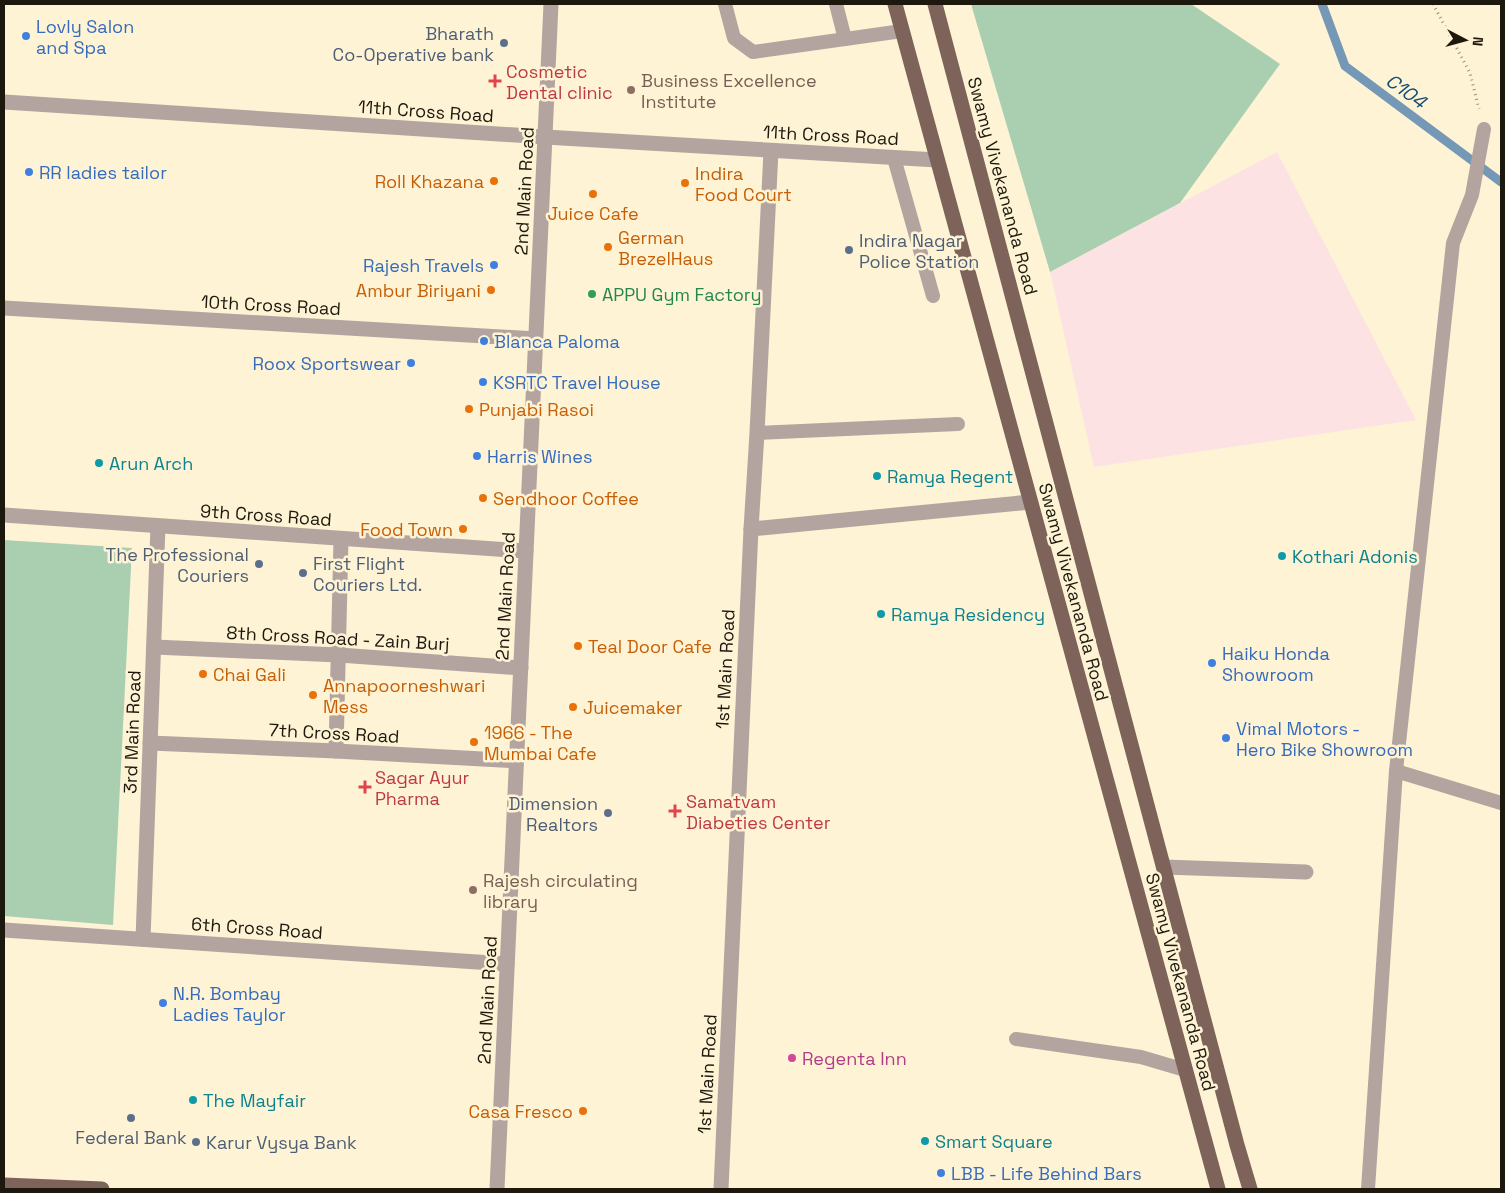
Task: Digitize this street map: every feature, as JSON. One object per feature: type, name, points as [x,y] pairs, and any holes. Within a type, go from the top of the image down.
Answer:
[{"type":"main road","name":"Swamy Vivekananda Road","points":[[895,4],[1218,1189]]},
{"type":"main road","name":"Swamy Vivekananda Road","points":[[935,4],[1250,1189]]},
{"type":"main road","points":[[4,1185],[102,1189]]},
{"type":"street","name":"2nd Main Road","points":[[497,1189],[552,4]]},
{"type":"street","name":"11th Cross Road","points":[[4,102],[937,160]]},
{"type":"street","name":"1st Main Road","points":[[721,1189],[750,529],[757,433],[771,151]]},
{"type":"street","name":"10th Cross Road","points":[[4,308],[536,339]]},
{"type":"street","points":[[750,529],[1030,502]]},
{"type":"street","name":"9th Cross Road","points":[[4,515],[526,551]]},
{"type":"street","name":"3rd Main Road","points":[[143,939],[158,526]]},
{"type":"street","points":[[336,751],[341,539]]},
{"type":"street","name":"8th Cross Road - Zain Burj","points":[[154,648],[339,655],[521,668]]},
{"type":"street","name":"7th Cross Road","points":[[150,743],[517,761]]},
{"type":"street","points":[[1164,866],[1306,872]]},
{"type":"street","name":"6th Cross Road","points":[[4,930],[507,964]]},
{"type":"lane","points":[[725,4],[734,38],[753,52],[902,31]]},
{"type":"lane","points":[[836,4],[845,39]]},
{"type":"lane","points":[[1368,1189],[1396,771],[1453,243],[1472,195],[1484,129]]},
{"type":"lane","points":[[894,158],[933,296]]},
{"type":"lane","points":[[757,433],[958,424]]},
{"type":"lane","points":[[1396,771],[1501,803]]},
{"type":"lane","points":[[1016,1039],[1141,1057],[1185,1070]]},
{"type":"path","points":[[1433,4],[1470,73],[1484,129]]},
{"type":"shaded area","points":[[1277,152],[1416,420],[1094,467],[1050,272]]},
{"type":"green space","points":[[971,4],[1191,4],[1280,64],[1180,203],[1050,272]]},
{"type":"green space","points":[[4,540],[132,548],[113,925],[4,916]]},
{"type":"waterway","name":"C104","points":[[1322,4],[1345,66],[1501,182]]},
{"type":"place","name":"Lovly Salon and Spa","points":[[26,36]]},
{"type":"place","name":"Bharath Co-Operative bank","points":[[504,43]]},
{"type":"place","name":"Cosmetic Dental clinic","points":[[495,81]]},
{"type":"place","name":"Business Excellence Institute","points":[[631,90]]},
{"type":"place","name":"RR ladies tailor","points":[[29,172]]},
{"type":"place","name":"Roll Khazana","points":[[494,181]]},
{"type":"place","name":"Indira Food Court","points":[[685,183]]},
{"type":"place","name":"Juice Cafe","points":[[593,194]]},
{"type":"place","name":"German BrezelHaus","points":[[608,247]]},
{"type":"place","name":"Indira Nagar Police Station","points":[[849,250]]},
{"type":"place","name":"Rajesh Travels","points":[[494,265]]},
{"type":"place","name":"Ambur Biriyani","points":[[491,290]]},
{"type":"place","name":"APPU Gym Factory","points":[[592,294]]},
{"type":"place","name":"Blanca Paloma","points":[[484,341]]},
{"type":"place","name":"Roox Sportswear","points":[[411,363]]},
{"type":"place","name":"KSRTC Travel House","points":[[483,382]]},
{"type":"place","name":"Punjabi Rasoi","points":[[469,409]]},
{"type":"place","name":"Harris Wines","points":[[477,456]]},
{"type":"place","name":"Arun Arch","points":[[99,463]]},
{"type":"place","name":"Ramya Regent","points":[[877,476]]},
{"type":"place","name":"Sendhoor Coffee","points":[[483,498]]},
{"type":"place","name":"Food Town","points":[[463,529]]},
{"type":"place","name":"Kothari Adonis","points":[[1282,556]]},
{"type":"place","name":"The Professional Couriers","points":[[259,564]]},
{"type":"place","name":"First Flight Couriers Ltd.","points":[[303,573]]},
{"type":"place","name":"Ramya Residency","points":[[881,614]]},
{"type":"place","name":"Teal Door Cafe","points":[[578,646]]},
{"type":"place","name":"Haiku Honda Showroom","points":[[1212,663]]},
{"type":"place","name":"Chai Gali","points":[[203,674]]},
{"type":"place","name":"Annapoorneshwari Mess","points":[[313,695]]},
{"type":"place","name":"Juicemaker","points":[[573,707]]},
{"type":"place","name":"Vimal Motors - Hero Bike Showroom","points":[[1226,738]]},
{"type":"place","name":"1966 - The Mumbai Cafe","points":[[474,742]]},
{"type":"place","name":"Sagar Ayur Pharma","points":[[365,787]]},
{"type":"place","name":"Samatvam Diabeties Center","points":[[675,811]]},
{"type":"place","name":"Dimension Realtors","points":[[608,813]]},
{"type":"place","name":"Rajesh circulating library","points":[[473,890]]},
{"type":"place","name":"N.R. Bombay Ladies Taylor","points":[[163,1003]]},
{"type":"place","name":"Regenta Inn","points":[[792,1058]]},
{"type":"place","name":"The Mayfair","points":[[193,1100]]},
{"type":"place","name":"Casa Fresco","points":[[583,1111]]},
{"type":"place","name":"Federal Bank","points":[[131,1118]]},
{"type":"place","name":"Smart Square","points":[[925,1141]]},
{"type":"place","name":"Karur Vysya Bank","points":[[196,1142]]},
{"type":"place","name":"LBB - Life Behind Bars","points":[[941,1173]]}]
